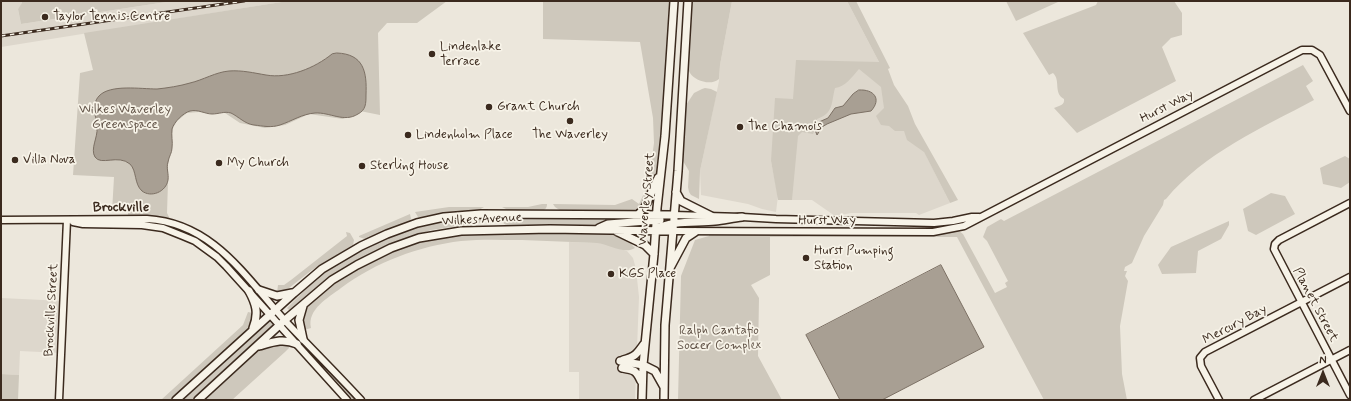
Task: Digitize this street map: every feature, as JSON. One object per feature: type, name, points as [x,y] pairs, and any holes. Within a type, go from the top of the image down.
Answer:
[{"type":"main road","name":"Waverley Street","points":[[642,400],[645,342],[665,136],[674,1]]},
{"type":"main road","points":[[664,400],[665,325],[676,192],[688,1]]},
{"type":"main road","points":[[638,215],[644,207],[662,169]]},
{"type":"main road","points":[[676,192],[681,201],[711,216]]},
{"type":"main road","name":"Wilkes Avenue","points":[[176,400],[252,330],[322,269],[361,246],[387,234],[417,223],[481,214],[638,215],[656,218],[673,215]]},
{"type":"main road","name":"Wilkes Avenue","points":[[198,400],[285,320],[332,280],[384,251],[419,238],[461,230],[655,230],[742,217]]},
{"type":"main road","points":[[594,230],[608,224],[656,218]]},
{"type":"main road","points":[[614,230],[645,245],[654,254]]},
{"type":"main road","points":[[669,270],[686,238],[695,232]]},
{"type":"main road","points":[[260,290],[277,296],[294,293]]},
{"type":"main road","points":[[249,291],[257,308],[256,321],[252,330]]},
{"type":"main road","points":[[257,346],[280,340],[300,342],[299,320],[303,306]]},
{"type":"main road","points":[[621,365],[634,357],[645,342]]},
{"type":"main road","points":[[621,365],[643,365],[655,371],[664,387]]},
{"type":"main road","points":[[621,365],[638,373],[642,382]]},
{"type":"street","name":"Hurst Way","points":[[672,227],[695,232],[933,232],[964,226],[974,221],[978,217],[1302,50],[1312,50],[1320,55],[1350,111]]},
{"type":"street","name":"Planet Street","points":[[1350,203],[1279,240],[1274,251],[1350,395]]},
{"type":"street","name":"Hurst Way","points":[[673,215],[934,223],[978,217]]},
{"type":"street","points":[[1,220],[147,219],[176,224],[194,231],[205,237],[235,263],[260,290],[347,400]]},
{"type":"street","points":[[67,220],[83,224],[153,226],[183,236],[194,242],[217,257],[279,326],[329,365],[361,400]]},
{"type":"street","name":"Brockville Street","points":[[59,400],[67,220]]},
{"type":"street","points":[[1301,302],[1350,277]]},
{"type":"street","name":"Mercury Bay","points":[[1219,400],[1201,366],[1200,358],[1204,352],[1301,302]]},
{"type":"street","points":[[1254,400],[1350,350]]},
{"type":"shaded area","points":[[1,1],[22,1],[23,3],[18,9],[21,24],[173,1],[288,1],[1,47]]},
{"type":"shaded area","points":[[732,1],[847,1],[950,203],[919,215],[916,213],[851,213],[835,216],[812,200],[792,200],[793,100],[771,161],[778,196],[776,212],[748,204],[701,195],[700,171],[719,81],[720,65]]},
{"type":"shaded area","points":[[332,54],[346,54],[358,61],[362,66],[366,79],[365,106],[361,112],[353,116],[347,118],[315,113],[301,116],[280,125],[267,126],[248,123],[228,112],[212,114],[196,111],[187,112],[177,121],[172,129],[172,150],[167,164],[167,184],[161,191],[154,194],[146,193],[139,188],[134,170],[130,164],[120,160],[101,160],[95,157],[93,150],[97,124],[94,108],[96,100],[104,92],[118,89],[157,89],[174,87],[229,71],[243,71],[274,76],[292,74],[318,64]]},
{"type":"shaded area","points":[[859,90],[869,91],[875,96],[876,103],[871,111],[851,114],[827,124],[822,127],[817,135],[815,130],[819,122],[828,118],[835,108],[843,106],[853,94]]},
{"type":"shaded area","points":[[569,242],[603,243],[627,251],[633,258],[636,269],[639,297],[635,400],[579,400],[579,372],[569,372]]},
{"type":"shaded area","points":[[941,265],[984,347],[882,400],[840,400],[806,335]]},
{"type":"shaded area","points":[[1,298],[64,301],[61,353],[20,351],[19,375],[1,374]]},
{"type":"green space","name":"Taylor Tennis Centre","points":[[22,1],[173,1],[21,24],[18,9]]},
{"type":"green space","name":"Wilkes Waverley Greenspace","points":[[288,1],[447,1],[417,23],[387,23],[378,33],[380,115],[360,111],[343,119],[309,114],[285,125],[265,128],[240,123],[225,113],[187,113],[177,121],[173,128],[168,175],[164,187],[168,182],[167,213],[172,223],[128,219],[128,212],[112,212],[114,177],[73,175],[80,73],[93,70],[84,33]]},
{"type":"green space","points":[[543,1],[678,1],[664,182],[661,192],[650,206],[633,211],[594,212],[561,211],[553,204],[615,205],[632,199],[639,204],[648,185],[654,143],[653,118],[640,42],[543,39]]},
{"type":"green space","points":[[690,1],[732,1],[720,65],[719,79],[716,81],[703,82],[692,76],[688,70],[687,63]]},
{"type":"green space","points":[[847,1],[856,1],[890,68],[888,69],[894,85],[908,106],[915,124],[958,200],[950,203],[924,152],[907,140],[904,131],[895,131],[889,126],[881,125],[876,116],[884,108],[881,87],[859,69],[845,84],[835,88],[831,107],[826,114],[817,119],[813,134],[802,132],[798,136],[792,200],[778,200],[771,161],[775,98],[793,99],[796,60],[879,62]]},
{"type":"green space","points":[[1006,1],[1057,1],[1058,2],[1016,21]]},
{"type":"green space","points":[[1098,1],[1174,1],[1182,13],[1182,35],[1171,38],[1162,47],[1176,81],[1077,133],[1054,108],[1064,103],[1064,99],[1058,90],[1057,79],[1053,73],[1049,75],[1023,33],[1096,5]]},
{"type":"green space","name":"Ralph Cantafio Soccer Complex","points":[[1303,65],[1313,81],[1306,86],[1314,100],[1235,143],[1198,168],[1181,183],[1164,200],[1163,205],[1144,236],[1132,263],[1125,267],[1124,271],[1127,271],[1125,276],[1128,281],[1120,326],[1122,374],[1127,400],[1044,400],[957,237],[770,237],[770,275],[751,285],[759,298],[758,356],[782,400],[678,400],[681,276],[695,240],[709,236],[709,234],[931,235],[959,231],[963,234],[995,293],[1007,287],[1005,283],[1008,281],[987,241],[983,237],[987,227],[1001,219],[1004,221]]},
{"type":"green space","points":[[705,88],[717,92],[700,171],[699,199],[691,195],[689,192],[689,171],[683,161],[686,105],[694,93]]},
{"type":"green space","points":[[1345,156],[1350,159],[1350,182],[1341,188],[1323,184],[1320,168]]},
{"type":"green space","points":[[1271,193],[1285,196],[1295,214],[1256,235],[1248,231],[1243,209]]},
{"type":"green space","points":[[542,204],[547,205],[546,209],[541,211],[508,210],[502,207],[528,207]]},
{"type":"green space","points":[[449,207],[484,207],[479,210],[423,218],[418,217],[415,212]]},
{"type":"green space","points":[[410,214],[411,219],[408,223],[365,239],[359,237],[359,236]]},
{"type":"green space","points":[[486,217],[486,220],[479,223],[431,230],[381,248],[332,276],[290,311],[287,308],[321,274],[381,239],[422,225],[463,218]]},
{"type":"green space","points":[[499,217],[651,218],[651,225],[506,225],[499,220]]},
{"type":"green space","points":[[1229,221],[1229,225],[1221,239],[1198,251],[1196,273],[1162,274],[1158,265],[1171,247]]},
{"type":"green space","points":[[176,224],[205,237],[259,290],[249,291],[206,249],[172,232]]},
{"type":"green space","points":[[346,232],[350,233],[354,240],[353,245],[312,270],[289,288],[277,293],[278,285],[284,285],[291,280],[347,236]]},
{"type":"green space","points":[[472,232],[608,233],[631,241],[635,248],[631,250],[621,250],[597,243],[522,240],[476,240],[445,243],[398,257],[369,270],[354,279],[330,296],[315,310],[312,315],[311,328],[304,330],[303,318],[306,307],[342,277],[367,262],[380,255],[407,245]]},
{"type":"green space","points":[[248,312],[257,314],[253,329],[270,315],[279,326],[258,345],[291,341],[289,348],[232,400],[161,400],[243,325]]},
{"type":"green space","points":[[329,365],[361,400],[347,400],[322,372]]},
{"type":"green space","points":[[1,374],[19,375],[18,400],[1,400]]},
{"type":"railway","points":[[1,36],[244,1]]},
{"type":"place","name":"Taylor Tennis Centre","points":[[45,17]]},
{"type":"place","name":"Lindenlake Terrace","points":[[432,54]]},
{"type":"place","name":"Grant Church","points":[[489,107]]},
{"type":"place","name":"The Waverley","points":[[570,121]]},
{"type":"place","name":"The Chamois","points":[[740,127]]},
{"type":"place","name":"Lindenholm Place","points":[[408,135]]},
{"type":"place","name":"Villa Nova","points":[[15,160]]},
{"type":"place","name":"My Church","points":[[219,163]]},
{"type":"place","name":"Sterling House","points":[[362,166]]},
{"type":"place","name":"Hurst Pumping Station","points":[[806,258]]},
{"type":"place","name":"KGS Place","points":[[611,274]]},
{"type":"district","name":"Brockville","points":[[121,208]]}]
